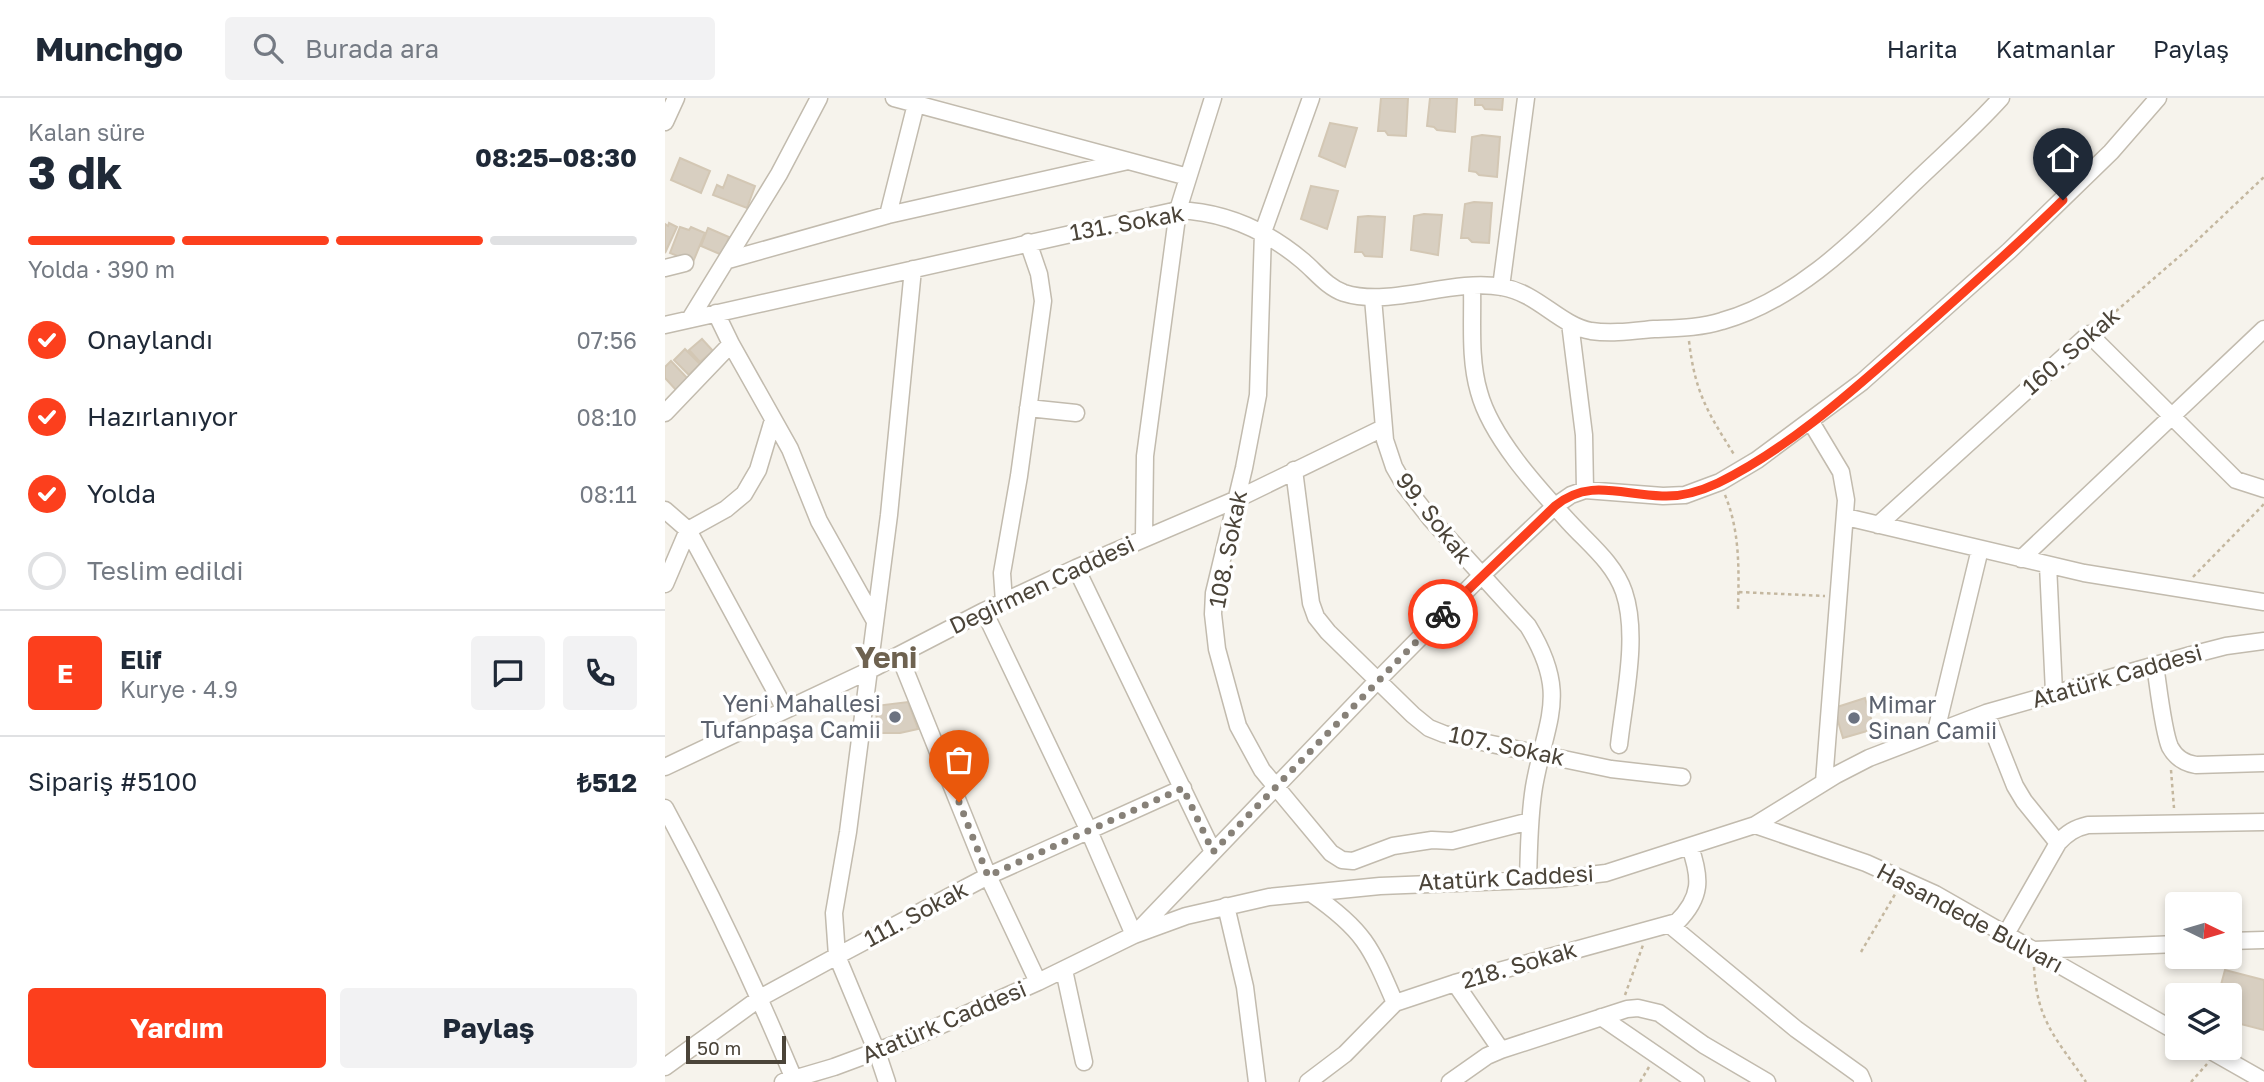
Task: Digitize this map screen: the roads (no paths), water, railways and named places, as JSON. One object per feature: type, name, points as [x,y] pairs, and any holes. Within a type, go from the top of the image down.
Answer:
[{"type":"street","points":[[665,122],[676,98]]},
{"type":"street","points":[[690,319],[779,174],[819,98]]},
{"type":"street","points":[[894,98],[1188,177]]},
{"type":"street","points":[[1145,537],[1145,456],[1178,210],[1213,98]]},
{"type":"street","name":"108. Sokak","points":[[1311,98],[1263,232],[1258,395],[1214,593],[1213,614],[1217,649],[1238,726],[1262,770],[1331,853],[1342,860],[1353,861],[1393,846],[1432,840],[1452,841],[1530,821]]},
{"type":"street","points":[[1501,287],[1526,98]]},
{"type":"street","name":"131. Sokak","points":[[665,325],[1178,210],[1212,214],[1263,232],[1340,292],[1373,298],[1472,286],[1501,287],[1535,299],[1580,328],[1610,333],[1708,325],[1745,314],[1816,271],[1883,213],[2001,98]]},
{"type":"street","points":[[985,611],[1089,831],[1134,934],[1377,681],[1555,506],[1571,495],[1585,490],[1674,496],[1695,492],[1720,482],[1811,422],[1861,383],[2009,251],[2111,152],[2158,98]]},
{"type":"street","points":[[888,215],[916,104]]},
{"type":"street","points":[[728,260],[888,215],[1128,161]]},
{"type":"street","points":[[1004,602],[1002,573],[1043,301],[1039,274],[1028,242]]},
{"type":"street","points":[[665,268],[685,263]]},
{"type":"street","points":[[887,1082],[837,956],[834,913],[848,832],[896,452],[913,269]]},
{"type":"street","points":[[1472,286],[1473,356],[1483,406],[1516,458],[1555,506],[1604,558],[1624,592],[1630,647],[1619,745]]},
{"type":"street","name":"99. Sokak","points":[[1373,298],[1383,428],[1389,454],[1405,486],[1481,576],[1528,626],[1551,678],[1552,712],[1541,754],[1530,821],[1528,880]]},
{"type":"street","points":[[716,313],[796,462],[820,521],[875,621]]},
{"type":"street","points":[[1570,323],[1584,435],[1585,490]]},
{"type":"street","points":[[2021,559],[2264,329]]},
{"type":"street","name":"160. Sokak","points":[[1878,525],[2089,334],[2171,416]]},
{"type":"street","points":[[665,413],[731,344]]},
{"type":"street","points":[[1028,408],[1076,413]]},
{"type":"street","points":[[2171,416],[2236,480],[2264,489]]},
{"type":"street","points":[[665,583],[688,530],[726,509],[744,494],[758,470],[773,420]]},
{"type":"street","points":[[1811,422],[1841,472],[1846,500],[1824,782]]},
{"type":"street","name":"Değirmen Caddesi","points":[[665,766],[868,671],[1076,568],[1237,499],[1383,428]]},
{"type":"street","name":"107. Sokak","points":[[1294,470],[1311,603],[1316,617],[1377,681],[1429,728],[1463,739],[1611,769],[1682,777]]},
{"type":"street","points":[[665,510],[688,530],[785,709]]},
{"type":"street","points":[[1846,517],[2048,565],[2264,602]]},
{"type":"street","points":[[1936,732],[1980,549]]},
{"type":"street","points":[[2048,565],[2054,692]]},
{"type":"street","points":[[1076,568],[1213,852]]},
{"type":"street","name":"Atatürk Caddesi","points":[[789,1081],[877,1052],[1038,982],[1134,934],[1160,924],[1269,897],[1380,886],[1528,880],[1606,873],[1755,825],[1824,782],[1869,758],[1986,713],[2226,646],[2264,641]]},
{"type":"street","points":[[899,655],[988,876],[1038,982]]},
{"type":"street","points":[[2155,665],[2169,745],[2178,758],[2196,765],[2264,763]]},
{"type":"street","points":[[1986,713],[2015,786],[2058,843]]},
{"type":"street","name":"111. Sokak","points":[[665,1067],[760,998],[837,956],[988,876],[1183,788]]},
{"type":"street","points":[[665,808],[698,869],[760,998],[789,1081]]},
{"type":"street","points":[[2006,934],[2058,843],[2066,834],[2088,825],[2264,822]]},
{"type":"street","name":"Hasandede Bulvarı","points":[[1755,825],[1824,847],[1905,879],[2165,1025]]},
{"type":"street","points":[[1691,847],[1699,872],[1697,888],[1683,916],[1669,925],[1861,1079]]},
{"type":"street","points":[[1313,894],[1362,934],[1395,1003]]},
{"type":"street","points":[[1226,906],[1245,987],[1257,1082]]},
{"type":"street","name":"218. Sokak","points":[[1308,1082],[1345,1054],[1395,1003],[1455,983],[1669,925]]},
{"type":"street","points":[[2242,941],[2264,940]]},
{"type":"street","points":[[2034,950],[2165,945]]},
{"type":"street","points":[[1063,970],[1084,1062]]},
{"type":"street","points":[[1455,983],[1501,1050]]},
{"type":"street","points":[[1450,1082],[1487,1056],[1501,1050],[1619,1011],[1638,1008],[1658,1013],[1704,1045],[1767,1082]]},
{"type":"street","points":[[1601,1017],[1696,1082]]},
{"type":"street","points":[[2227,1060],[2264,1081]]},
{"type":"place","name":"Yeni Mahallesi Tufanpaşa Camii","points":[[895,717]]},
{"type":"place","name":"Mimar Sinan Camii","points":[[1854,718]]},
{"type":"district","name":"Yeni","points":[[886,658]]}]
